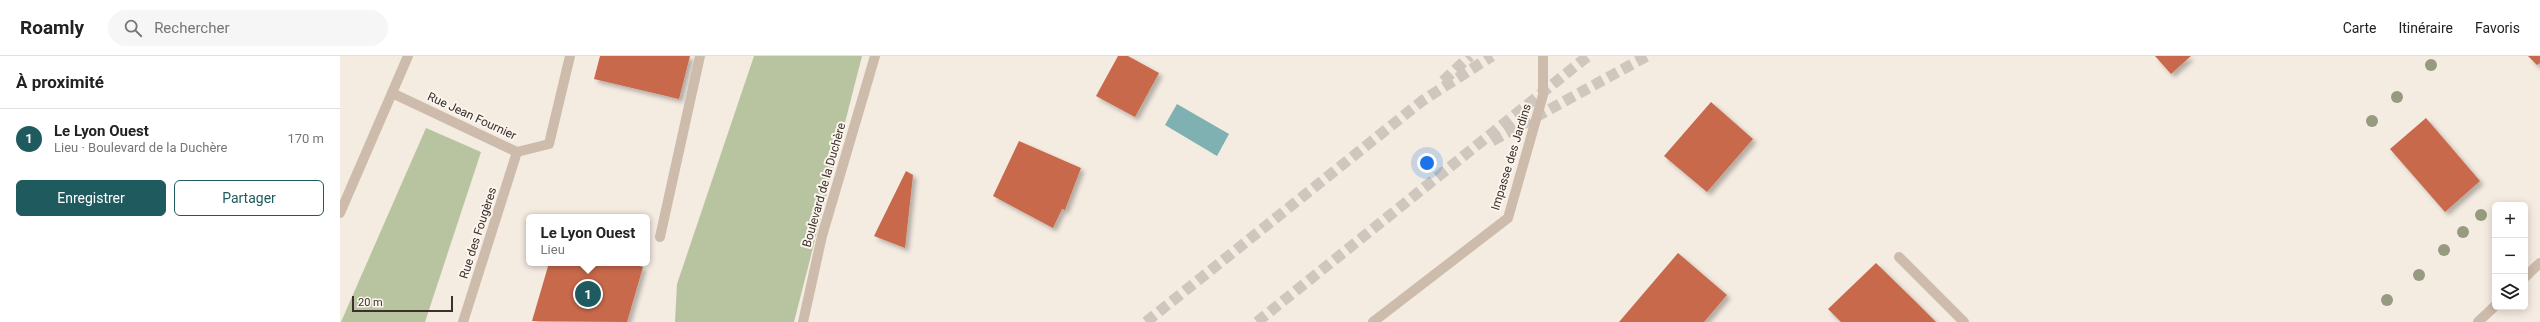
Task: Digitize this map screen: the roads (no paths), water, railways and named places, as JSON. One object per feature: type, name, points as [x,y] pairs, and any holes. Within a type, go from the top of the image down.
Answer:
[{"type":"street","points":[[340,213],[408,56]]},
{"type":"street","name":"Rue Jean Fournier","points":[[392,94],[517,152],[549,144],[570,56]]},
{"type":"street","points":[[660,237],[700,56]]},
{"type":"street","name":"Boulevard de la Duchère","points":[[803,322],[822,236],[875,56]]},
{"type":"street","name":"Impasse des Jardins","points":[[1373,322],[1508,218],[1543,95],[1543,56]]},
{"type":"street","name":"Rue des Fougères","points":[[462,322],[517,152]]},
{"type":"street","points":[[1899,257],[1964,322]]},
{"type":"street","points":[[2528,274],[2540,263]]},
{"type":"street","points":[[2478,322],[2492,309]]},
{"type":"water","points":[[1177,104],[1229,134],[1217,156],[1165,125]]},
{"type":"tunnel","points":[[1443,81],[1470,56]]},
{"type":"tunnel","points":[[1146,322],[1422,101],[1492,56]]},
{"type":"tunnel","points":[[1257,322],[1588,56]]},
{"type":"tunnel","points":[[1492,141],[1647,56]]},
{"type":"place","name":"Le Lyon Ouest","points":[[588,294]]}]
